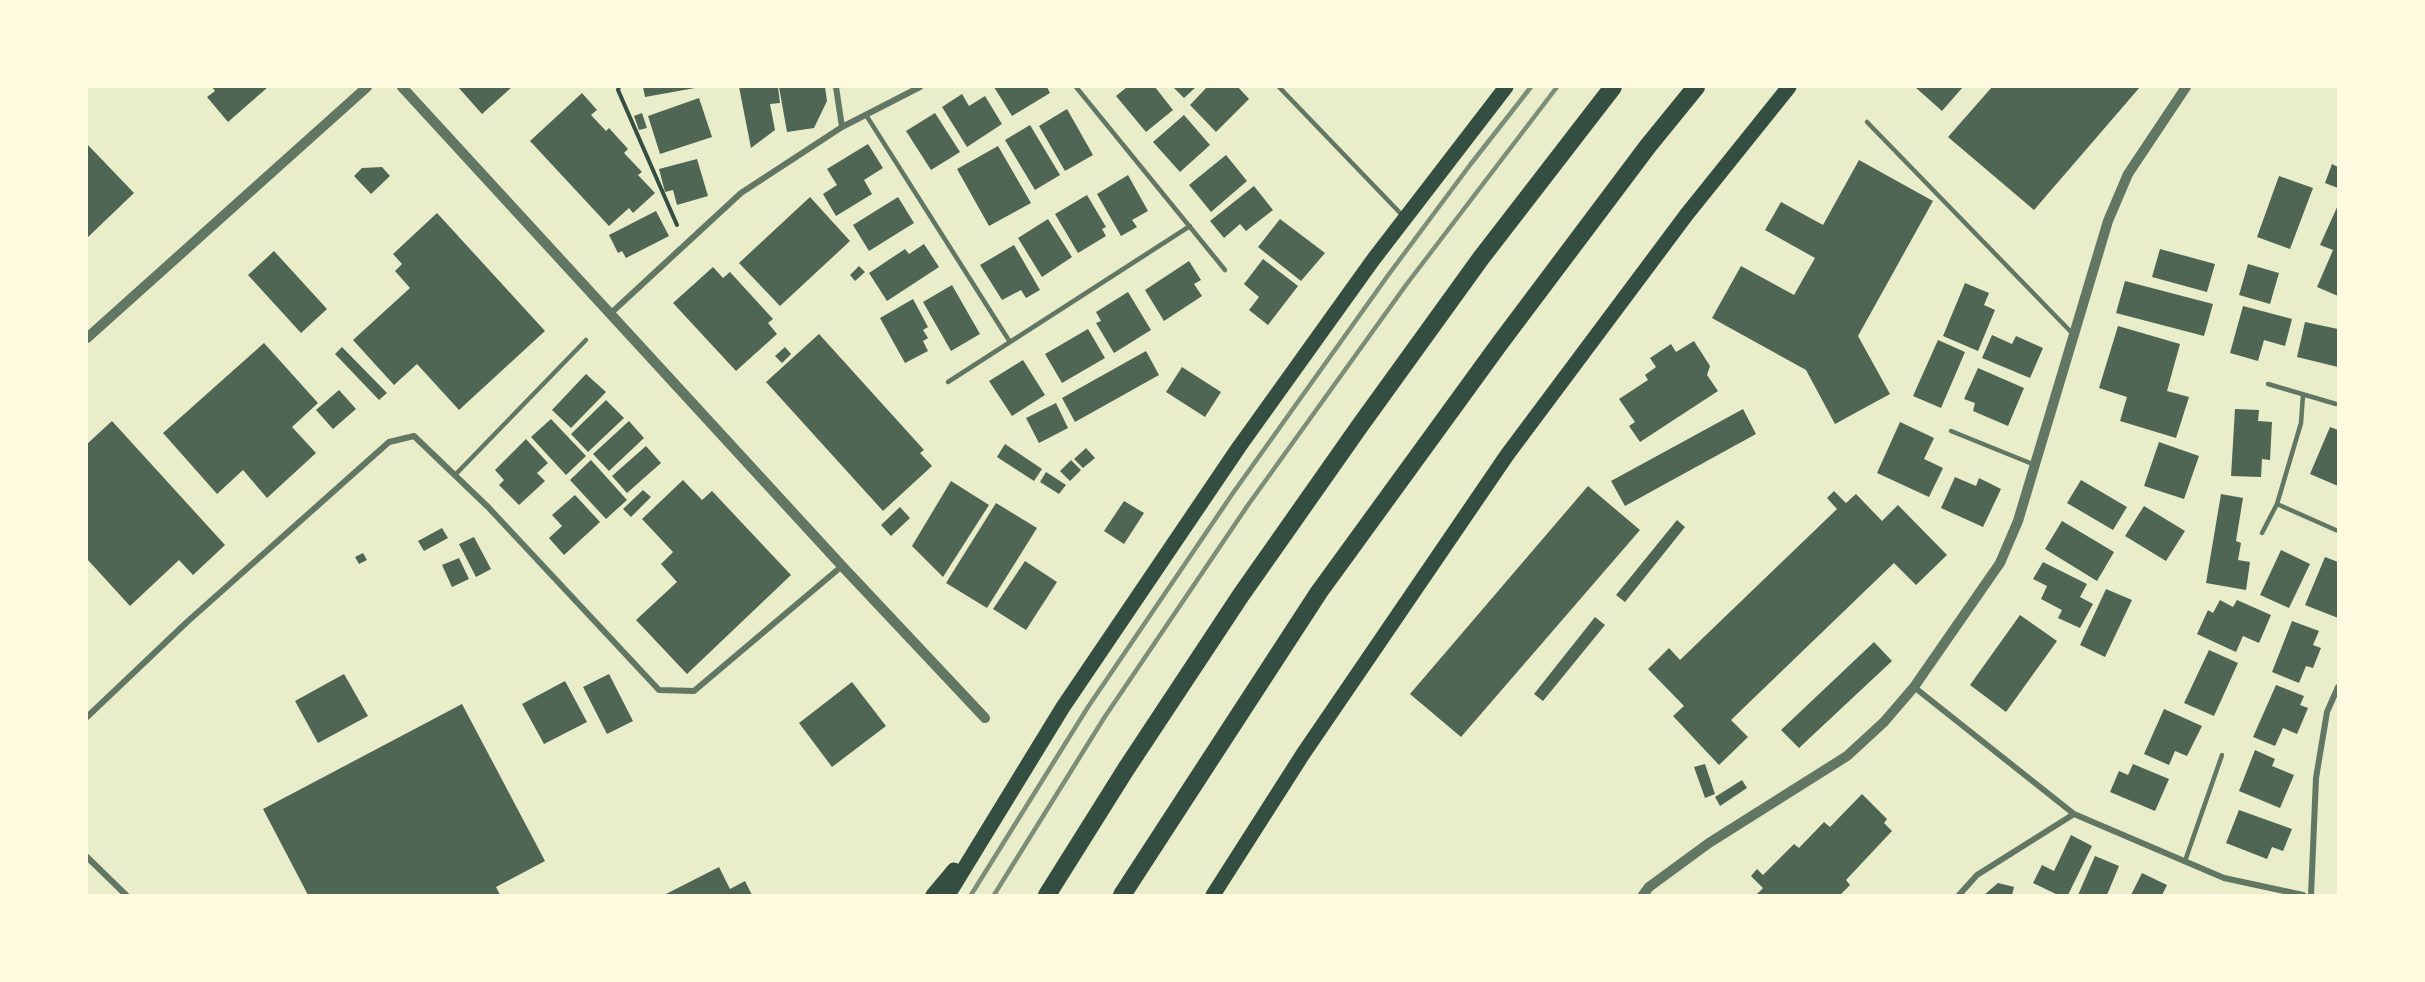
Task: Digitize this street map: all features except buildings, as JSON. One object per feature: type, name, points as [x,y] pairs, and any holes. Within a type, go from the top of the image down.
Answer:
[{"type":"highway","points":[[1047,895],[1126,769],[1287,530],[1481,258],[1613,87]]},
{"type":"highway","points":[[1122,895],[1319,592],[1528,306],[1648,146],[1696,87]]},
{"type":"main road","points":[[948,895],[1063,707],[1188,520],[1373,260],[1506,87]]},
{"type":"main road","points":[[1213,895],[1303,754],[1507,455],[1687,214],[1789,87]]},
{"type":"main road","points":[[933,895],[993,824]]},
{"type":"street","points":[[87,338],[367,87]]},
{"type":"street","points":[[402,87],[842,566],[985,718]]},
{"type":"street","points":[[836,87],[842,127]]},
{"type":"street","points":[[610,314],[741,193],[842,127],[920,87]]},
{"type":"street","points":[[1643,895],[1649,887],[1709,843],[1847,756],[1884,722],[1914,687],[2000,563],[2018,521],[2108,221],[2128,174],[2186,87]]},
{"type":"street","points":[[87,717],[187,622],[389,442],[414,436],[488,507],[659,690],[694,691],[842,566]]},
{"type":"street","points":[[1914,687],[2074,814],[2224,878],[2302,895]]},
{"type":"street","points":[[2311,895],[2316,778],[2327,712],[2338,687]]},
{"type":"street","points":[[1959,895],[1977,875],[2074,814]]},
{"type":"street","points":[[87,857],[126,895]]},
{"type":"lane","points":[[1076,87],[1225,270]]},
{"type":"lane","points":[[1279,87],[1406,219]]},
{"type":"lane","points":[[866,115],[1010,342]]},
{"type":"lane","points":[[1867,122],[2074,336]]},
{"type":"lane","points":[[948,382],[1190,226]]},
{"type":"lane","points":[[455,475],[586,340]]},
{"type":"lane","points":[[2268,384],[2336,404]]},
{"type":"lane","points":[[2262,533],[2277,504],[2301,423],[2303,395]]},
{"type":"lane","points":[[1951,431],[2035,465]]},
{"type":"lane","points":[[2277,504],[2338,531]]},
{"type":"lane","points":[[2185,861],[2222,755]]},
{"type":"path","points":[[619,87],[618,90],[685,244]]},
{"type":"railway","points":[[971,895],[1088,707],[1233,493],[1389,274],[1531,87]]},
{"type":"railway","points":[[994,895],[1104,718],[1248,505],[1406,285],[1557,87]]}]
